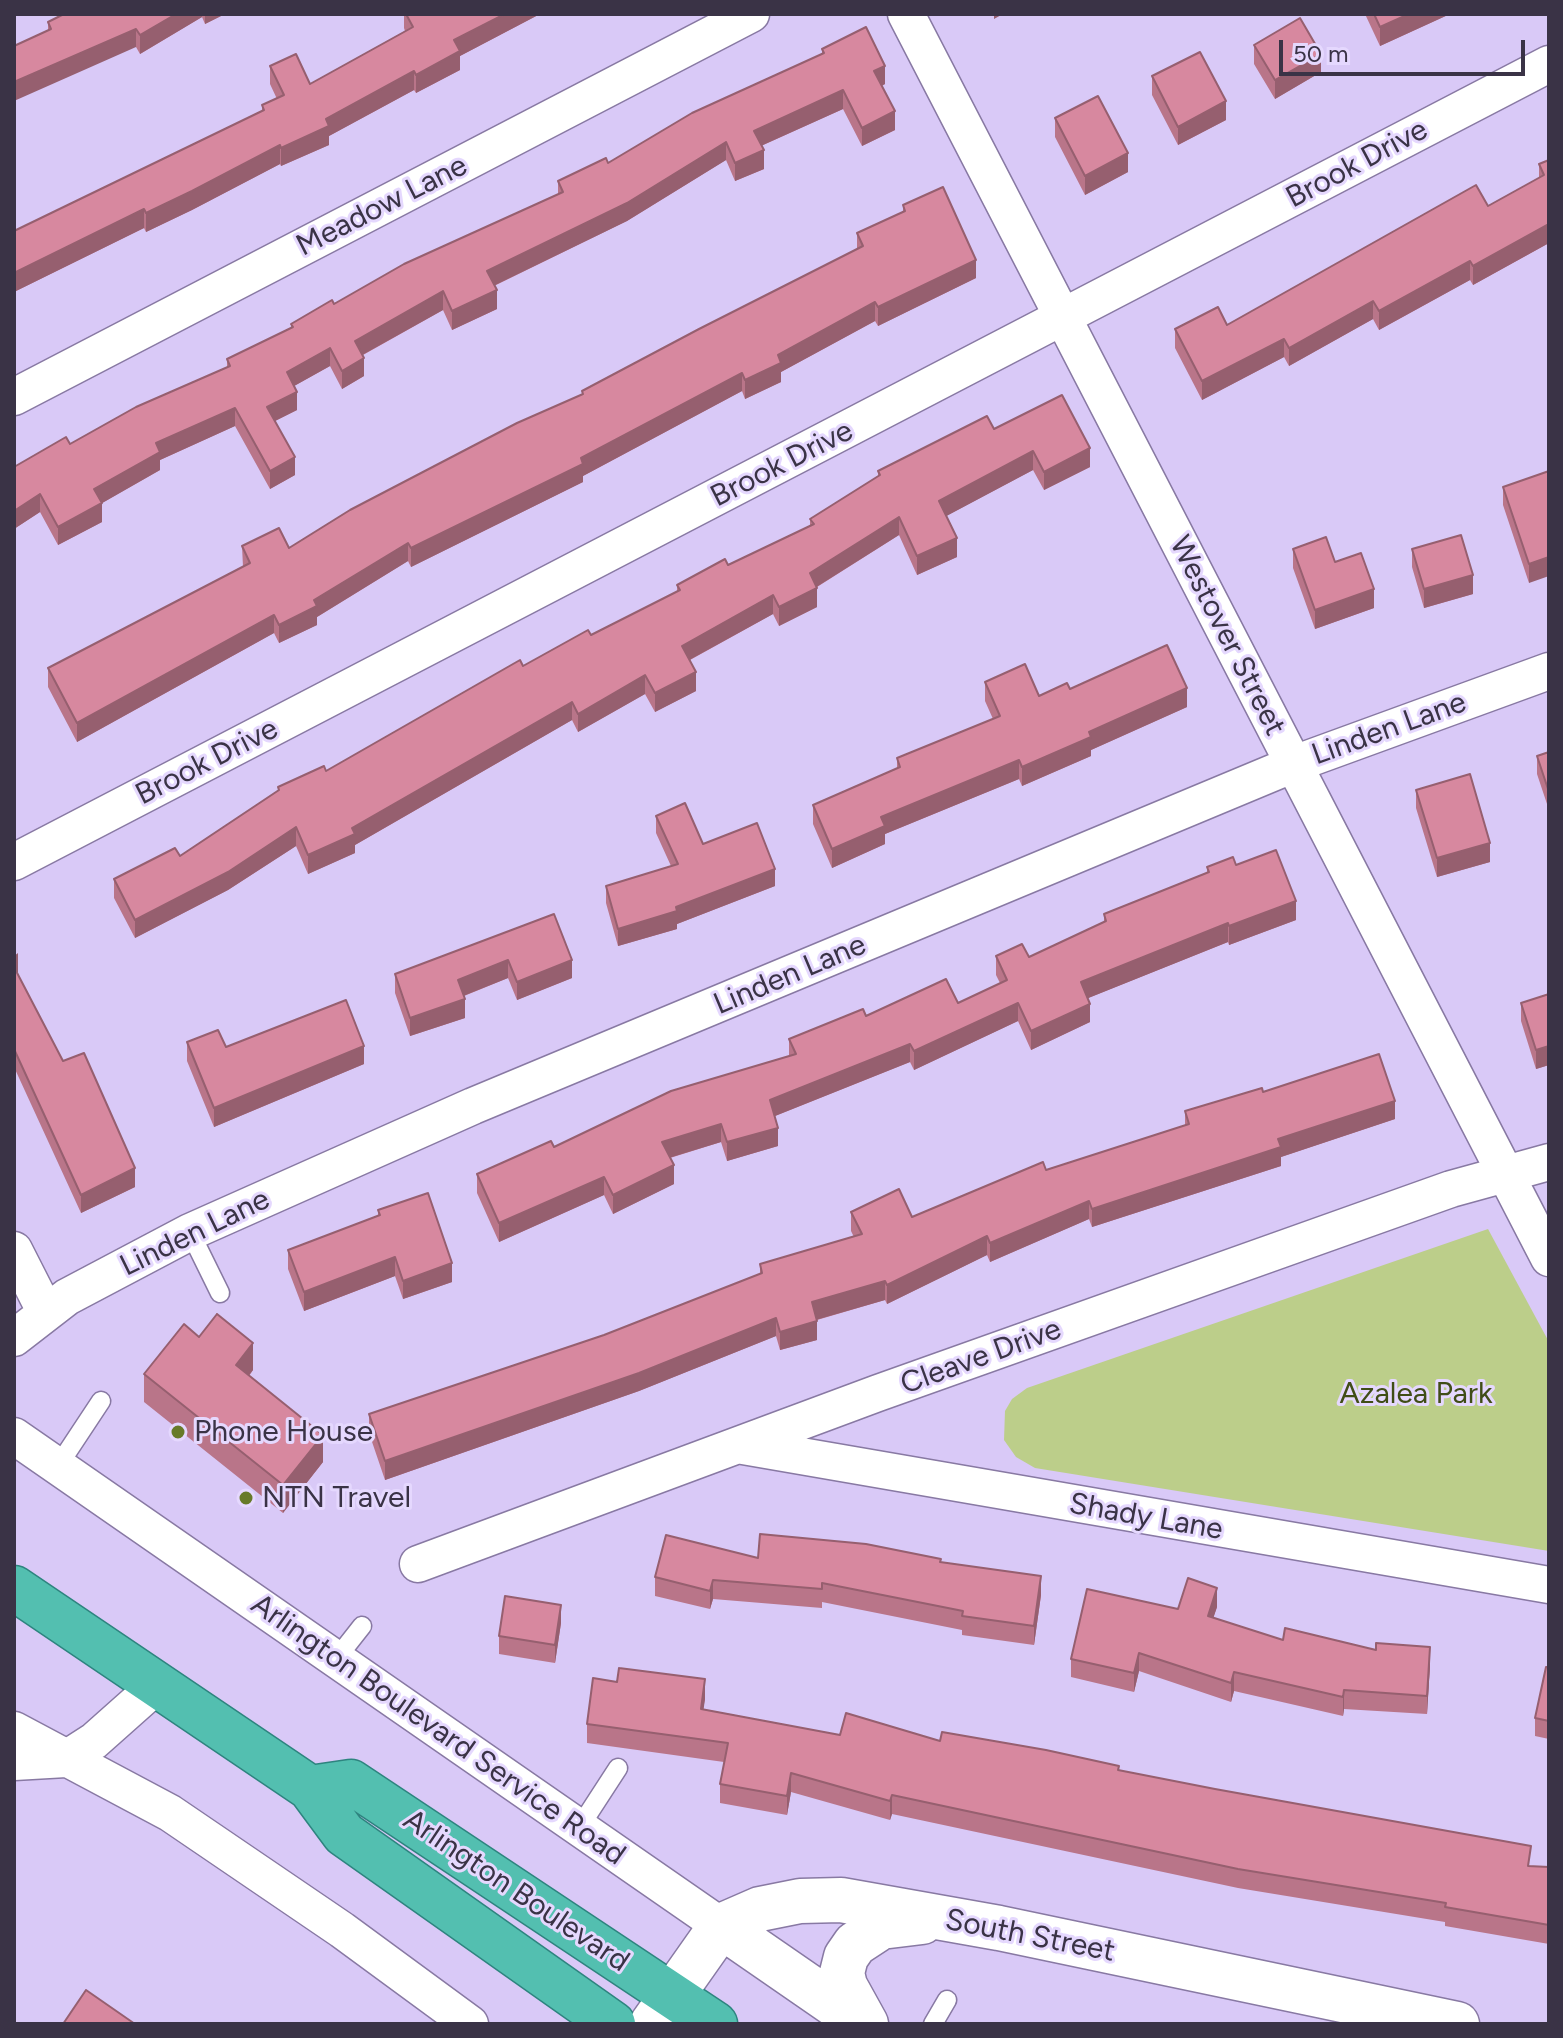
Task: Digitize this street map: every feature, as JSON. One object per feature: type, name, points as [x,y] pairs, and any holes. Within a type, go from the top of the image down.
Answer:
[{"type":"highway","name":"Arlington Boulevard","points":[[14,1588],[310,1788],[344,1834],[613,2024]]},
{"type":"highway","name":"Arlington Boulevard","points":[[310,1788],[351,1782],[662,2009],[715,2024]]},
{"type":"street","name":"Meadow Lane","points":[[14,397],[751,14]]},
{"type":"street","name":"Westover Street","points":[[906,14],[1549,1258]]},
{"type":"street","name":"Brook Drive","points":[[14,862],[1549,64]]},
{"type":"street","name":"Linden Lane","points":[[14,1338],[45,1311],[190,1232],[473,1106],[1294,764],[1549,671]]},
{"type":"street","name":"Cleave Drive","points":[[418,1564],[893,1388],[1451,1189],[1549,1162]]},
{"type":"street","points":[[14,1250],[45,1311]]},
{"type":"street","name":"Arlington Boulevard Service Road","points":[[14,1436],[864,2024]]},
{"type":"street","name":"Shady Lane","points":[[743,1446],[1549,1585]]},
{"type":"street","points":[[14,1762],[66,1759],[94,1741],[157,1685]]},
{"type":"street","points":[[14,1730],[170,1813],[342,1930],[470,2024]]},
{"type":"street","name":"South Street","points":[[721,1926],[753,1911],[800,1901],[841,1900],[951,1919],[1457,2024]]},
{"type":"street","points":[[864,2024],[842,1973],[855,1944],[881,1927],[951,1919]]},
{"type":"street","points":[[662,2009],[721,1926]]},
{"type":"lane","points":[[190,1232],[220,1293]]},
{"type":"lane","points":[[58,1466],[101,1401]]},
{"type":"lane","points":[[336,1659],[362,1626]]},
{"type":"lane","points":[[579,1828],[618,1768]]},
{"type":"lane","points":[[933,2024],[947,2000]]},
{"type":"green space","name":"Azalea Park","points":[[1488,1229],[1549,1342],[1549,1551],[1035,1468],[1016,1457],[1004,1440],[1005,1411],[1012,1399],[1027,1388]]},
{"type":"building","points":[[64,14],[176,14],[140,35],[136,29],[14,82],[14,46],[51,29],[48,22]]},
{"type":"building","points":[[406,14],[505,14],[454,40],[460,51],[416,75],[414,71],[326,119],[329,126],[281,148],[280,145],[192,191],[146,213],[144,209],[14,273],[14,231],[264,110],[262,105],[284,95],[270,66],[296,54],[310,84],[413,27]]},
{"type":"building","points":[[1374,14],[1409,14],[1380,27]]},
{"type":"building","points":[[1300,18],[1321,54],[1275,80],[1254,45]]},
{"type":"building","points":[[866,27],[885,66],[874,71],[895,111],[862,128],[843,90],[754,131],[764,150],[735,163],[726,142],[627,203],[487,271],[497,290],[452,311],[443,291],[355,341],[364,358],[342,371],[330,348],[287,372],[297,392],[267,407],[295,457],[270,471],[235,408],[156,443],[160,452],[94,489],[102,503],[58,527],[40,494],[14,511],[14,467],[66,437],[70,444],[136,407],[230,366],[227,359],[293,327],[291,324],[332,300],[334,304],[404,264],[563,192],[558,181],[606,158],[608,163],[692,113],[824,53],[822,49]]},
{"type":"building","points":[[1200,52],[1226,101],[1178,127],[1152,76]]},
{"type":"building","points":[[1098,96],[1128,153],[1085,176],[1055,118]]},
{"type":"building","points":[[1549,160],[1549,224],[1473,266],[1470,261],[1379,311],[1373,301],[1289,348],[1284,339],[1202,381],[1175,329],[1218,307],[1227,325],[1476,185],[1488,206],[1544,175],[1539,164]]},
{"type":"building","points":[[943,187],[976,260],[878,307],[875,302],[778,355],[781,363],[745,380],[742,373],[581,458],[583,464],[411,548],[408,543],[314,600],[317,606],[279,625],[274,615],[77,723],[48,668],[250,563],[242,546],[279,528],[289,548],[350,510],[517,423],[583,394],[582,391],[699,329],[863,246],[857,233],[905,211],[903,205]]},
{"type":"building","points":[[1062,395],[1090,448],[1044,472],[1033,451],[939,501],[957,538],[917,556],[899,517],[810,573],[817,588],[779,607],[773,595],[682,646],[696,672],[655,693],[645,675],[578,714],[572,702],[352,828],[355,834],[308,855],[296,827],[228,872],[135,920],[114,879],[175,848],[180,856],[279,790],[278,787],[324,766],[326,771],[520,660],[523,666],[588,630],[591,635],[680,590],[677,585],[725,559],[728,565],[814,524],[810,519],[880,475],[878,471],[987,416],[994,429]]},
{"type":"building","points":[[1549,471],[1549,557],[1529,564],[1503,487]]},
{"type":"building","points":[[1461,535],[1473,575],[1424,589],[1412,549]]},
{"type":"building","points":[[1326,537],[1335,562],[1361,553],[1374,589],[1315,610],[1293,549]]},
{"type":"building","points":[[1167,645],[1187,688],[1089,732],[1091,737],[1022,767],[1019,760],[881,817],[885,826],[832,849],[813,805],[900,767],[897,758],[1000,716],[985,682],[1025,664],[1039,696],[1067,683],[1070,689]]},
{"type":"building","points":[[1549,752],[1549,792],[1537,756]]},
{"type":"building","points":[[1470,774],[1490,843],[1437,858],[1416,790]]},
{"type":"building","points":[[685,803],[703,844],[757,823],[775,869],[676,907],[677,911],[618,929],[606,886],[678,864],[656,816]]},
{"type":"building","points":[[1276,850],[1296,901],[1229,926],[1228,923],[1081,982],[1090,1004],[1031,1031],[1018,1003],[914,1051],[910,1044],[770,1100],[778,1128],[727,1142],[721,1124],[662,1142],[674,1165],[613,1195],[604,1177],[499,1223],[477,1174],[551,1141],[554,1147],[671,1091],[796,1054],[789,1039],[863,1009],[866,1016],[946,979],[958,1003],[1007,980],[996,956],[1022,944],[1029,957],[1106,921],[1104,914],[1209,872],[1207,867],[1233,857],[1236,865]]},
{"type":"building","points":[[554,914],[572,960],[517,982],[508,960],[458,980],[465,999],[410,1018],[395,974]]},
{"type":"building","points":[[14,967],[63,1061],[84,1053],[135,1168],[81,1195],[14,1049]]},
{"type":"building","points":[[1549,994],[1549,1046],[1536,1050],[1521,1003]]},
{"type":"building","points":[[346,1000],[364,1046],[214,1108],[187,1042],[218,1030],[226,1047]]},
{"type":"building","points":[[1379,1054],[1395,1101],[1278,1139],[1281,1147],[1092,1209],[1089,1201],[990,1243],[987,1236],[887,1285],[885,1281],[812,1302],[817,1321],[780,1332],[776,1318],[639,1373],[385,1461],[369,1414],[604,1335],[762,1273],[760,1264],[862,1234],[851,1212],[899,1189],[912,1217],[1043,1162],[1046,1170],[1189,1124],[1185,1111],[1262,1088],[1263,1092]]},
{"type":"building","points":[[428,1193],[452,1263],[403,1281],[395,1257],[304,1292],[288,1250],[380,1215],[378,1210]]},
{"type":"building","points":[[217,1314],[253,1343],[236,1365],[323,1435],[283,1485],[144,1374],[184,1324],[199,1337]]},
{"type":"building","points":[[760,1534],[866,1544],[941,1559],[940,1562],[1041,1576],[1034,1626],[962,1616],[963,1611],[822,1583],[822,1589],[713,1580],[710,1591],[655,1577],[666,1535],[758,1558]]},
{"type":"building","points":[[1188,1578],[1217,1588],[1208,1616],[1283,1640],[1285,1628],[1376,1650],[1376,1643],[1430,1647],[1427,1696],[1344,1690],[1343,1697],[1234,1672],[1231,1683],[1139,1653],[1134,1673],[1071,1659],[1087,1589],[1178,1609]]},
{"type":"building","points":[[505,1596],[561,1605],[555,1645],[499,1636]]},
{"type":"building","points":[[1546,1667],[1549,1667],[1549,1721],[1535,1718]]},
{"type":"building","points":[[619,1668],[705,1679],[701,1709],[840,1735],[846,1713],[940,1741],[942,1732],[1046,1750],[1119,1766],[1118,1770],[1531,1846],[1528,1866],[1549,1867],[1549,1925],[1445,1907],[1446,1903],[1238,1869],[892,1795],[890,1801],[791,1773],[787,1796],[720,1784],[728,1743],[587,1724],[593,1678],[617,1682]]},
{"type":"building","points":[[86,1990],[135,2024],[63,2024]]},
{"type":"place","name":"Phone House","points":[[178,1432]]},
{"type":"place","name":"NTN Travel","points":[[246,1498]]}]
